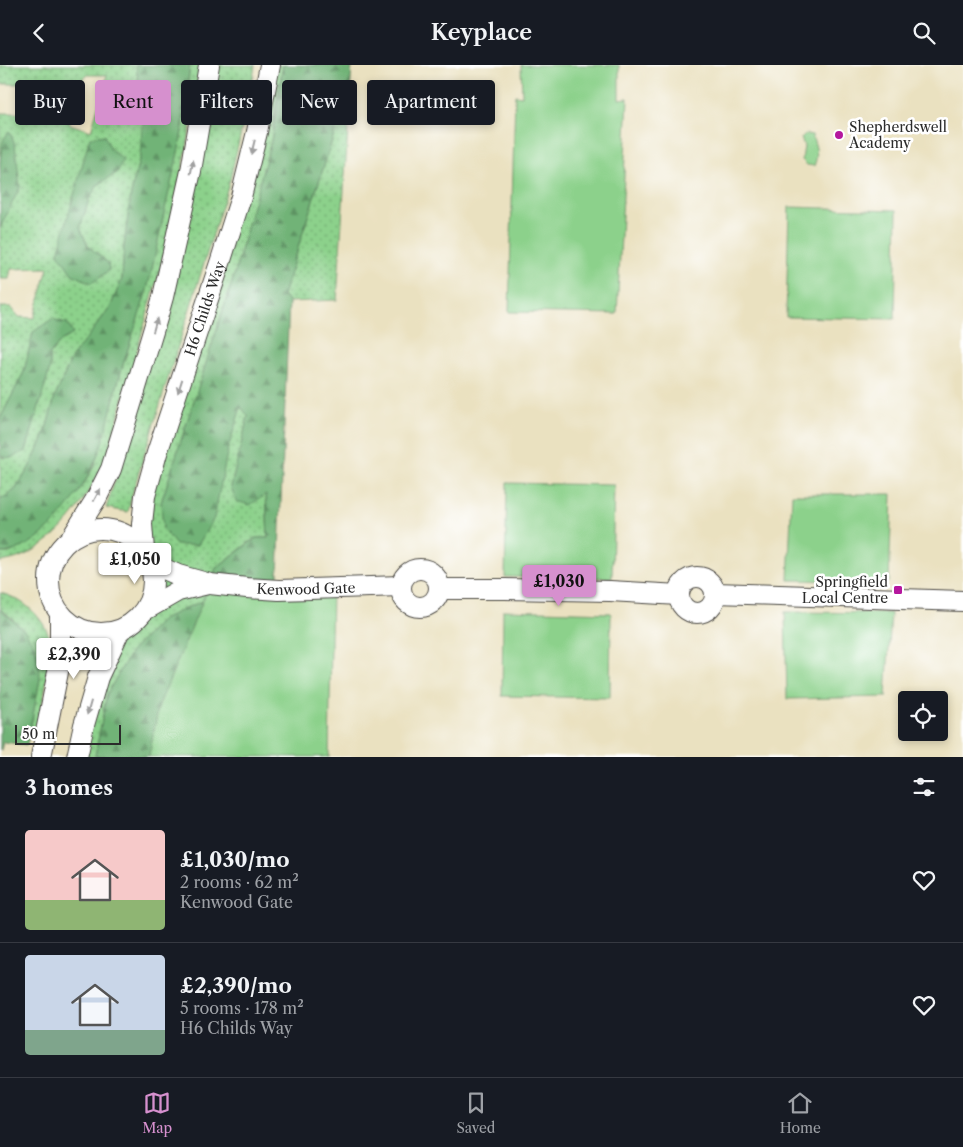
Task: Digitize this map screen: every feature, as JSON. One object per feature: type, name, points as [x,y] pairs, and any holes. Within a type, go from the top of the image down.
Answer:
[{"type":"street","points":[[72,537],[96,499],[110,469],[157,318],[191,171],[209,65]]},
{"type":"street","name":"H6 Childs Way","points":[[147,557],[142,524],[145,496],[157,453],[240,197],[257,132],[270,65]]},
{"type":"street","points":[[103,528],[119,531],[133,539],[147,557],[154,578],[152,594],[146,610],[134,622],[120,630],[104,634],[88,632],[72,625],[60,615],[53,603],[48,585],[50,567],[58,551],[72,537],[87,531],[103,528]]},
{"type":"street","name":"Kenwood Gate","points":[[147,557],[178,575],[210,584],[279,590],[401,586]]},
{"type":"street","points":[[415,569],[421,569],[432,573],[436,578],[439,589],[434,600],[425,606],[419,607],[408,603],[404,598],[401,586],[405,575],[415,569]]},
{"type":"street","points":[[439,589],[610,591],[679,595],[685,582],[693,577],[698,577],[711,584],[715,593],[963,601]]},
{"type":"street","name":"Kenwood Gate","points":[[146,610],[178,591],[210,584]]},
{"type":"street","points":[[42,749],[60,662],[60,615]]},
{"type":"street","points":[[79,749],[98,677],[120,630]]},
{"type":"green space","points":[[0,65],[136,65],[138,80],[106,80],[107,75],[88,75],[82,80],[15,80],[15,84],[0,84]]},
{"type":"green space","points":[[136,65],[190,65],[188,80],[181,80],[181,125],[183,125],[181,137],[147,289],[122,368],[102,442],[87,479],[67,508],[42,534],[29,544],[14,551],[0,553],[0,500],[15,490],[29,468],[44,437],[55,397],[72,357],[110,308],[122,279],[124,246],[131,194],[140,156],[143,125],[171,125],[171,80],[138,80]]},
{"type":"green space","points":[[190,65],[201,65],[198,80],[188,80]]},
{"type":"green space","points":[[215,65],[255,65],[253,80],[212,80]]},
{"type":"green space","points":[[270,65],[283,65],[271,141],[234,276],[161,503],[228,448],[241,406],[248,416],[231,487],[266,493],[268,538],[255,538],[216,568],[203,601],[161,621],[131,652],[107,694],[95,756],[100,757],[77,757],[120,630],[134,622],[145,610],[152,594],[154,578],[142,524],[253,125],[272,125],[272,80],[266,80]]},
{"type":"green space","points":[[283,65],[352,65],[351,80],[282,80],[282,125],[337,125],[283,295],[289,302],[279,590],[210,584],[216,568],[256,538],[268,538],[266,494],[250,505],[236,501],[231,487],[248,416],[241,407],[228,448],[214,518],[198,545],[176,545],[163,529],[161,503],[234,276],[271,141]]},
{"type":"green space","points":[[521,65],[619,65],[619,99],[628,98],[617,314],[509,312],[515,95],[522,96]]},
{"type":"green space","points":[[0,113],[15,113],[15,125],[73,125],[91,131],[95,117],[95,125],[143,125],[140,156],[131,194],[124,246],[122,279],[110,308],[72,357],[55,397],[44,437],[29,468],[15,490],[0,500],[0,455],[4,458],[26,450],[50,368],[50,354],[62,340],[33,332],[24,372],[0,419],[0,307],[11,307],[19,317],[34,318],[48,268],[11,269],[9,279],[0,279],[0,228],[2,225]],"holes":[[[111,150],[118,172],[98,184],[89,199],[80,228],[88,246],[108,263],[109,270],[98,279],[58,253]]]},
{"type":"green space","points":[[191,125],[160,270],[107,456],[84,500],[74,514],[50,539],[20,557],[0,562],[0,553],[9,553],[29,543],[43,533],[84,484],[94,466],[147,289],[183,126]]},
{"type":"green space","points":[[201,125],[243,125],[230,180],[128,512],[106,508],[135,417]]},
{"type":"green space","points":[[337,125],[348,125],[337,300],[289,302],[283,295]]},
{"type":"green space","points":[[9,131],[15,144],[20,187],[0,228],[0,162],[3,141]]},
{"type":"green space","points":[[805,134],[812,135],[815,143],[817,154],[814,166],[807,165],[802,160],[804,146],[801,138]]},
{"type":"green space","points":[[104,135],[111,150],[123,160],[118,172],[98,185],[89,199],[80,228],[88,246],[108,263],[109,270],[91,283],[72,274],[58,253],[90,137]]},
{"type":"green space","points":[[789,207],[897,210],[895,319],[786,317]]},
{"type":"green space","points":[[52,319],[67,323],[73,334],[62,340],[50,354],[50,368],[26,451],[13,457],[3,457],[0,455],[0,419],[24,372],[33,332]]},
{"type":"green space","points":[[507,483],[614,485],[612,578],[505,577]]},
{"type":"green space","points":[[792,494],[892,494],[889,582],[788,580]]},
{"type":"green space","points":[[210,584],[332,589],[329,757],[149,757],[159,705]]},
{"type":"green space","points":[[0,593],[17,599],[32,610],[44,625],[51,642],[52,654],[37,731],[30,730],[40,679],[13,619],[0,609]]},
{"type":"green space","points":[[203,601],[159,705],[149,757],[95,756],[107,694],[131,652],[161,621]]},
{"type":"green space","points":[[0,609],[25,631],[35,647],[39,660],[40,679],[27,745],[3,742],[1,750],[0,750]]},
{"type":"green space","points":[[503,610],[611,613],[610,698],[502,696]]},
{"type":"green space","points":[[785,612],[891,613],[886,697],[787,699]]},
{"type":"place","name":"Shepherdswell Academy","points":[[839,135]]},
{"type":"place","name":"Springfield Local Centre","points":[[898,590]]}]
